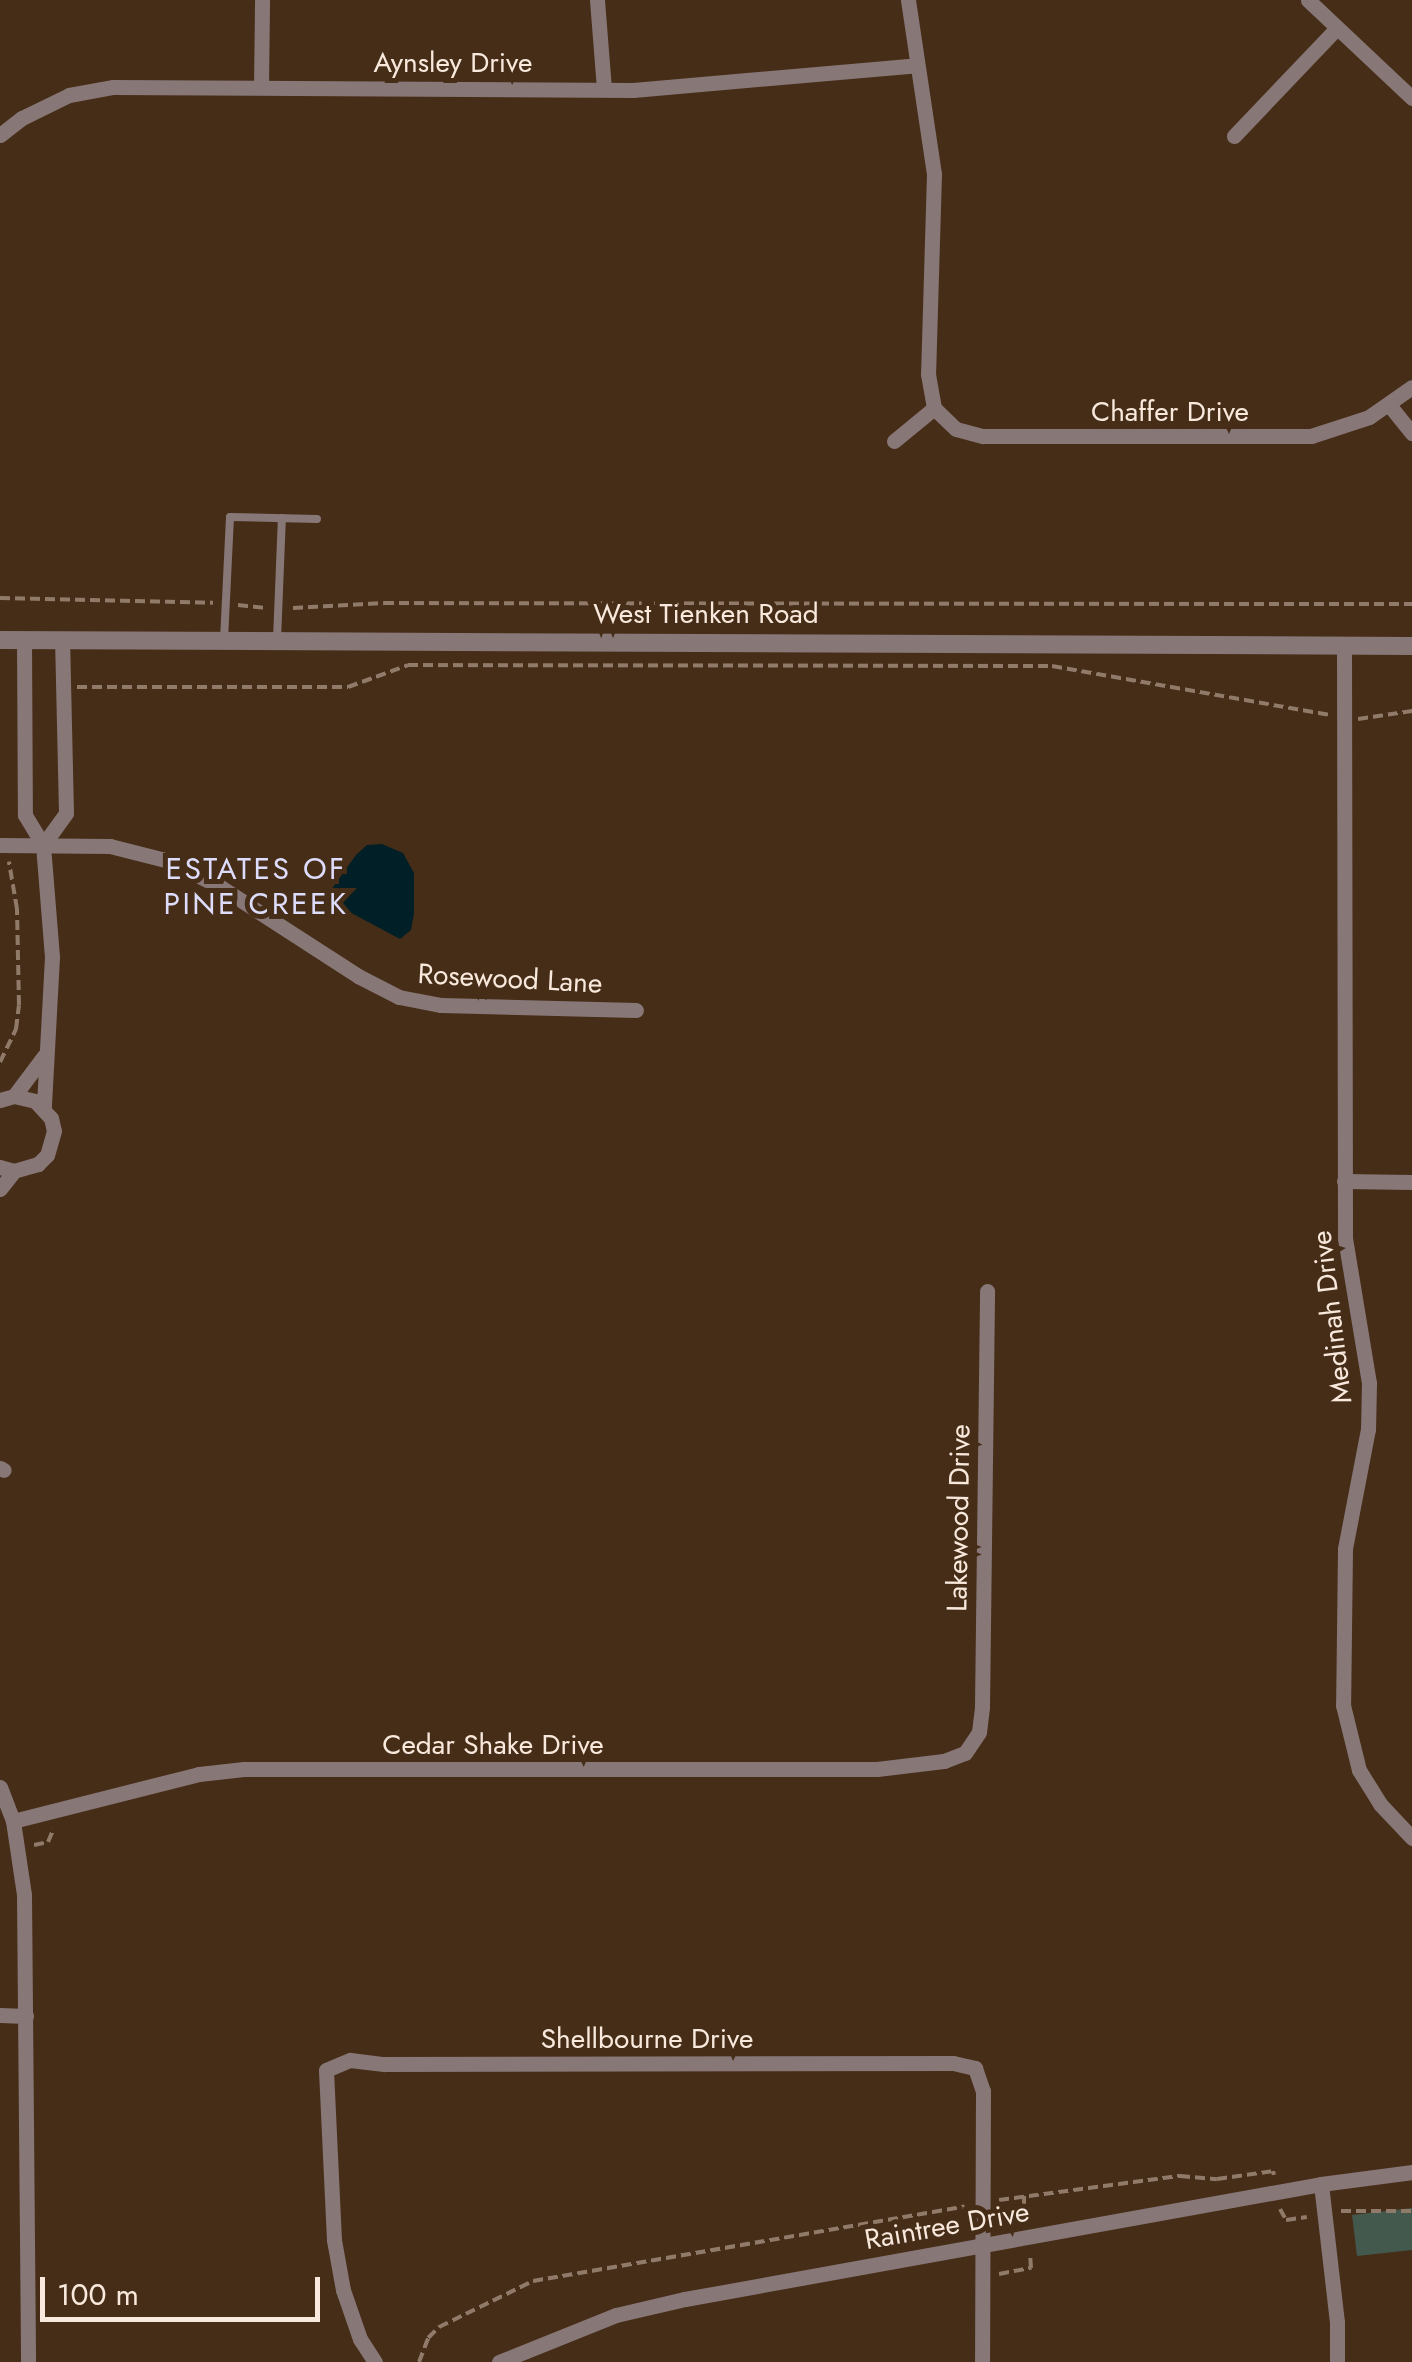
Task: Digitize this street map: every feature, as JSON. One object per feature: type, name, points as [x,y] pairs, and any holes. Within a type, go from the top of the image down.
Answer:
[{"type":"street","points":[[261,87],[262,0]]},
{"type":"street","points":[[598,0],[604,89]]},
{"type":"street","points":[[894,440],[934,408],[926,324],[934,174],[908,0]]},
{"type":"street","points":[[1308,0],[1412,98]]},
{"type":"street","points":[[1234,136],[1336,29]]},
{"type":"street","name":"Aynsley Drive","points":[[0,135],[22,118],[69,95],[98,90],[634,90],[917,64]]},
{"type":"street","name":"Chaffer Drive","points":[[934,408],[956,429],[983,436],[1287,438],[1340,430],[1390,406],[1408,390]]},
{"type":"street","points":[[1390,406],[1412,432]]},
{"type":"street","name":"West Tienken Road","points":[[0,640],[1412,646]]},
{"type":"street","points":[[0,1189],[7,1169],[26,1170],[47,1155],[54,1131],[44,1108],[52,957],[43,845],[25,815],[24,640]]},
{"type":"street","points":[[43,845],[66,813],[62,640]]},
{"type":"street","name":"Medinah Drive","points":[[1344,646],[1344,1181],[1347,1266],[1364,1343],[1368,1414],[1364,1462],[1344,1549],[1343,1705],[1359,1770],[1380,1804],[1412,1838]]},
{"type":"street","name":"Rosewood Lane","points":[[4,845],[110,846],[169,861],[219,886],[358,976],[399,997],[441,1005],[636,1010]]},
{"type":"street","points":[[44,1056],[7,1098],[44,1108]]},
{"type":"street","points":[[1344,1181],[1412,1182]]},
{"type":"street","name":"Lakewood Drive","points":[[972,1743],[979,1732],[982,1707],[987,1291]]},
{"type":"street","name":"Cedar Shake Drive","points":[[14,1821],[198,1774],[244,1769],[877,1769],[944,1761],[965,1753],[972,1743]]},
{"type":"street","points":[[0,1788],[14,1821],[19,1848],[26,2016],[28,2362]]},
{"type":"street","points":[[0,2016],[26,2016]]},
{"type":"street","name":"Shellbourne Drive","points":[[374,2362],[360,2339],[343,2290],[334,2240],[326,2070],[350,2060],[384,2064],[953,2062],[975,2068],[982,2091],[982,2362]]},
{"type":"street","name":"Raintree Drive","points":[[499,2362],[616,2316],[1320,2184],[1412,2172]]},
{"type":"street","points":[[1320,2184],[1337,2362]]},
{"type":"lane","points":[[224,640],[230,517],[317,519]]},
{"type":"lane","points":[[277,640],[282,518]]},
{"type":"path","points":[[0,598],[330,609],[384,603],[1412,604]]},
{"type":"path","points":[[63,687],[348,687],[408,664],[1052,666],[1344,718],[1366,720],[1412,710]]},
{"type":"path","points":[[0,1062],[16,1029],[19,1005],[17,909],[4,845]]},
{"type":"path","points":[[19,1848],[48,1842],[54,1831],[48,1812]]},
{"type":"path","points":[[417,2361],[439,2327],[534,2281],[983,2202],[1180,2176],[1238,2178],[1273,2171],[1281,2216],[1286,2220],[1325,2214],[1412,2211]]},
{"type":"green space","points":[[1412,2208],[1412,2250],[1357,2256],[1352,2215]]},
{"type":"water","points":[[382,844],[403,853],[414,873],[411,930],[400,939],[342,908],[331,890],[367,845]]},
{"type":"district","name":"ESTATES OF PINE CREEK","points":[[256,886]]}]
